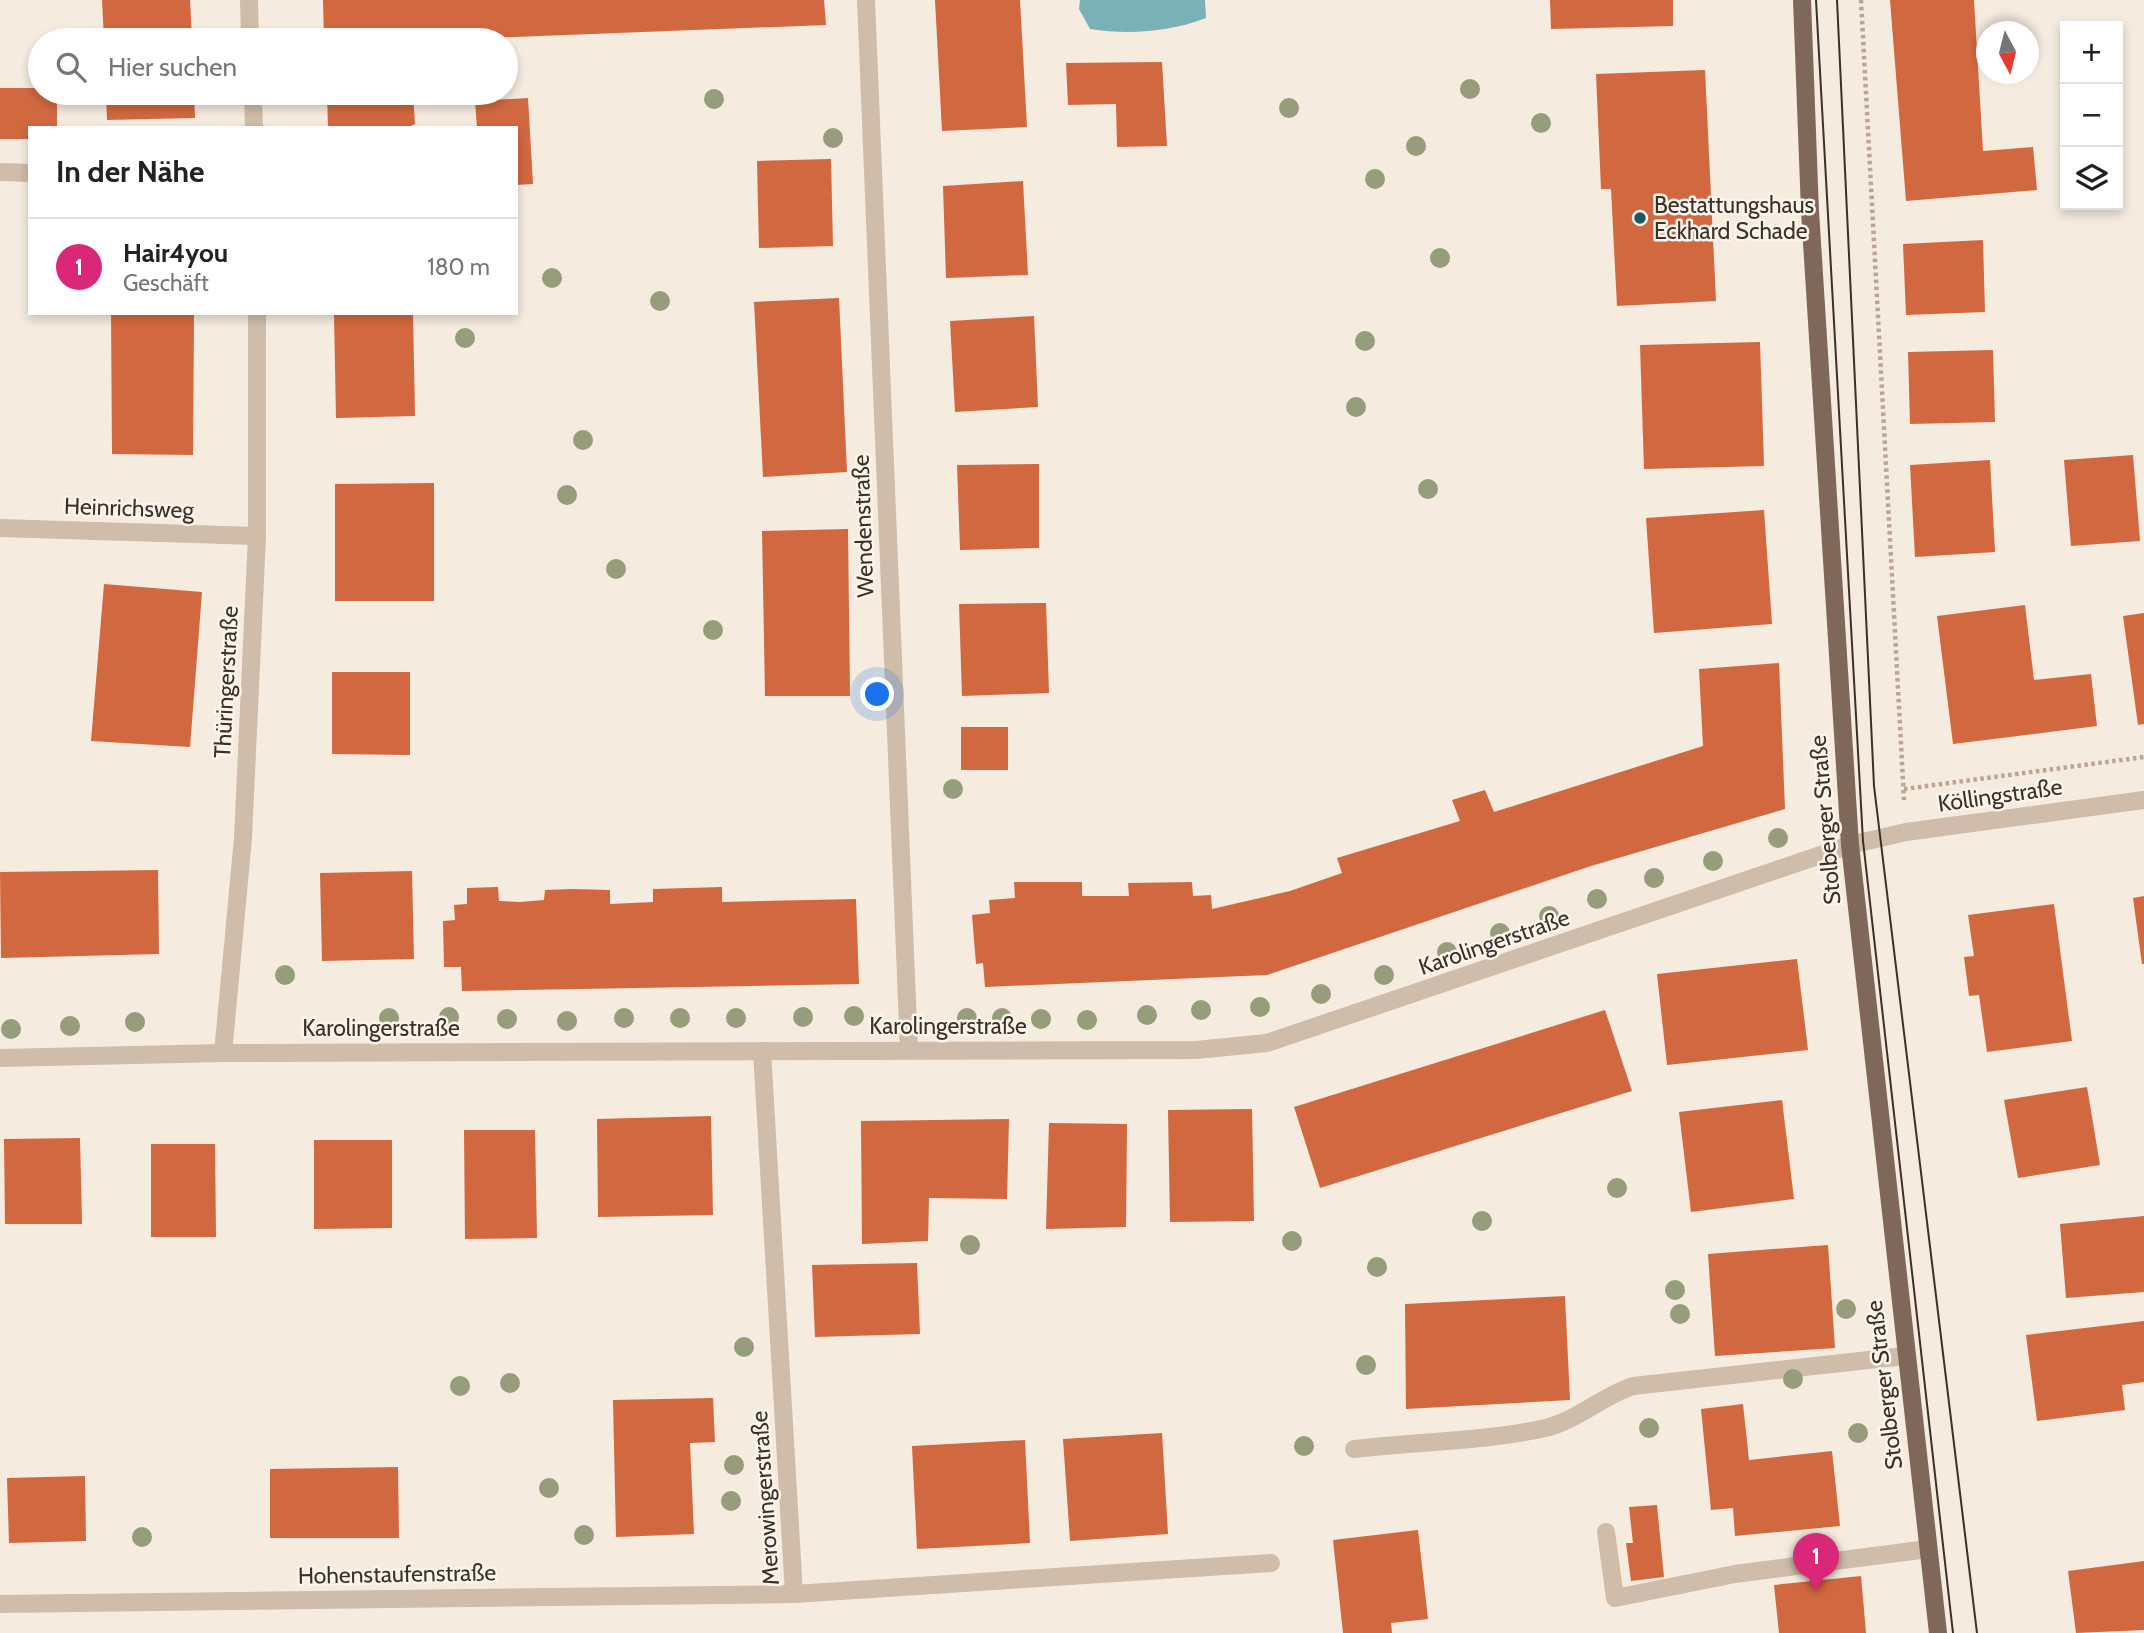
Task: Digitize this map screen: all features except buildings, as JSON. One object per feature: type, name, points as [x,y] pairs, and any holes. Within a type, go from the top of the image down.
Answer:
[{"type":"main road","name":"Stolberger Straße","points":[[1802,0],[1810,211],[1857,843],[1905,1356],[1938,1633]]},
{"type":"street","points":[[248,0],[249,28]]},
{"type":"street","name":"Wendenstraße","points":[[866,0],[909,1050]]},
{"type":"street","points":[[253,105],[254,126]]},
{"type":"street","points":[[0,172],[28,173]]},
{"type":"street","name":"Thüringerstraße","points":[[223,1053],[243,838],[257,536],[257,315]]},
{"type":"street","name":"Heinrichsweg","points":[[0,528],[257,536]]},
{"type":"street","name":"Köllingstraße","points":[[1857,843],[1906,832],[2144,800]]},
{"type":"street","name":"Karolingerstraße","points":[[0,1058],[223,1053],[1196,1050],[1267,1043],[1857,843]]},
{"type":"street","name":"Merowingerstraße","points":[[762,1051],[794,1594],[1271,1563]]},
{"type":"street","points":[[1354,1449],[1542,1429],[1580,1414],[1614,1392],[1633,1386],[1905,1356]]},
{"type":"street","points":[[1606,1532],[1615,1598],[1735,1574],[1928,1549]]},
{"type":"street","name":"Hohenstaufenstraße","points":[[0,1604],[794,1594]]},
{"type":"path","points":[[1861,0],[1906,832]]},
{"type":"path","points":[[1904,789],[2144,757]]},
{"type":"water","points":[[1080,0],[1205,0],[1206,18],[1149,31],[1090,29],[1079,9]]},
{"type":"tram line","points":[[1816,0],[1863,841],[1953,1633]]},
{"type":"tram line","points":[[1837,0],[1874,786],[1977,1633]]},
{"type":"place","name":"Bestattungshaus Eckhard Schade","points":[[1640,218]]},
{"type":"place","name":"Hair4you","points":[[1816,1591]]}]
